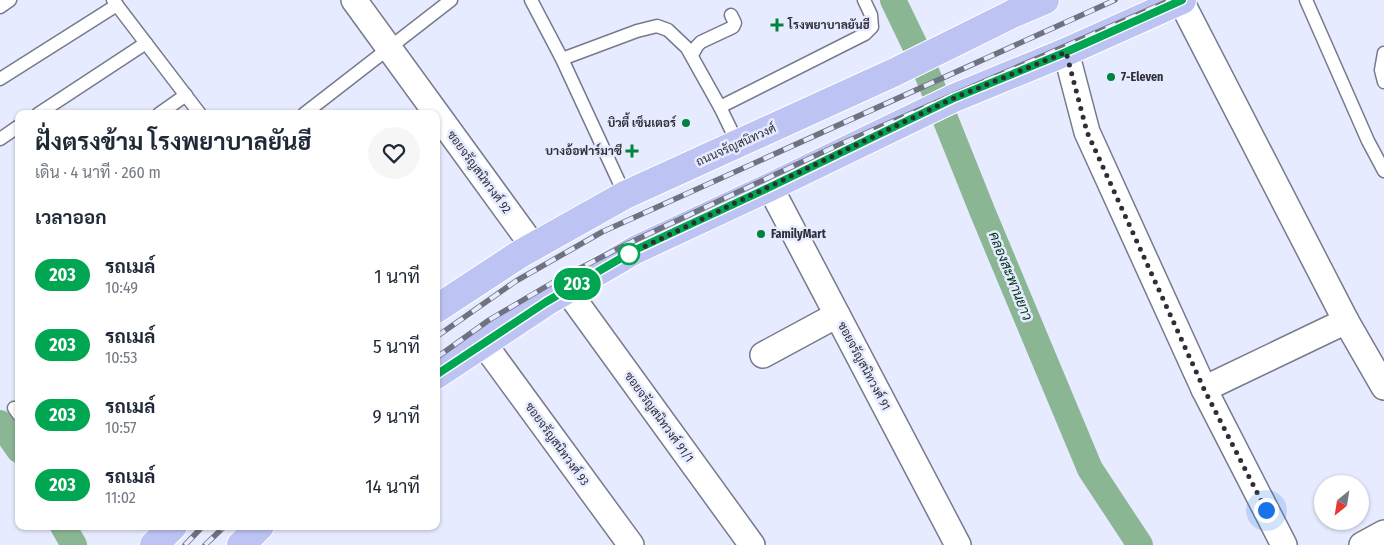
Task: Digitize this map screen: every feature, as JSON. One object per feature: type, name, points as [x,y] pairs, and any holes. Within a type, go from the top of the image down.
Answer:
[{"type":"main road","name":"ถนนจรัญสนิทวงศ์","points":[[440,306],[533,246],[625,195],[920,61],[1010,7],[1045,0]]},
{"type":"main road","points":[[440,372],[546,302],[635,250],[954,98],[1066,52],[1182,0]]},
{"type":"main road","points":[[154,545],[169,530]]},
{"type":"main road","points":[[241,545],[256,530]]},
{"type":"street","name":"ซอยจรัญสนิทวงศ์ 92","points":[[354,0],[434,110]]},
{"type":"street","points":[[1182,0],[1346,320],[1384,386]]},
{"type":"street","points":[[1066,52],[1087,132],[1204,389],[1284,545]]},
{"type":"street","name":"ซอยจรัญสนิทวงศ์ 92","points":[[440,118],[533,246]]},
{"type":"street","name":"ซอยจรัญสนิทวงศ์ 91","points":[[770,187],[958,545]]},
{"type":"street","name":"ซอยจรัญสนิทวงศ์ 91/1","points":[[567,290],[752,545]]},
{"type":"street","points":[[763,356],[837,315]]},
{"type":"street","points":[[1204,389],[1346,320]]},
{"type":"street","name":"ซอยจรัญสนิทวงศ์ 93","points":[[484,344],[630,545]]},
{"type":"street","points":[[1362,545],[1384,533]]},
{"type":"lane","points":[[0,6],[10,0]]},
{"type":"lane","points":[[309,110],[451,0]]},
{"type":"lane","points":[[532,0],[562,59],[625,195]]},
{"type":"lane","points":[[720,107],[865,34],[870,30],[872,21],[864,0]]},
{"type":"lane","points":[[1306,0],[1368,141],[1384,171]]},
{"type":"lane","points":[[0,79],[115,3],[197,110]]},
{"type":"lane","points":[[692,55],[701,42],[734,25],[731,15]]},
{"type":"lane","points":[[562,59],[636,31],[657,26],[668,30],[692,55],[738,144]]},
{"type":"lane","points":[[44,110],[146,43]]},
{"type":"lane","points":[[1384,53],[1381,70],[1384,82]]},
{"type":"lane","points":[[165,110],[186,95]]},
{"type":"lane","points":[[0,139],[15,129]]},
{"type":"waterway","name":"คลองสะพานยาว","points":[[893,0],[920,56],[983,213],[1090,469],[1140,545]]},
{"type":"waterway","points":[[0,423],[15,444]]},
{"type":"waterway","points":[[65,530],[74,545]]},
{"type":"railway","points":[[440,334],[516,281],[602,232],[1115,0]]},
{"type":"railway","points":[[440,355],[489,320],[557,280],[627,244],[834,147],[1171,0]]},
{"type":"railway","points":[[185,545],[199,530]]},
{"type":"railway","points":[[205,545],[221,530]]},
{"type":"bus line","name":"203","points":[[440,372],[546,302],[635,250],[954,98],[1066,52],[1182,0]]},
{"type":"place","name":"โรงพยาบาลยันฮี","points":[[777,25]]},
{"type":"place","name":"7-Eleven","points":[[1111,77]]},
{"type":"place","name":"บิวตี้ เซ็นเตอร์","points":[[686,123]]},
{"type":"place","name":"บางอ้อฟาร์มาซี","points":[[632,151]]},
{"type":"place","name":"FamilyMart","points":[[761,234]]},
{"type":"route","points":[[629,254],[954,98],[1066,52],[1087,132],[1204,389],[1266,510]]}]
